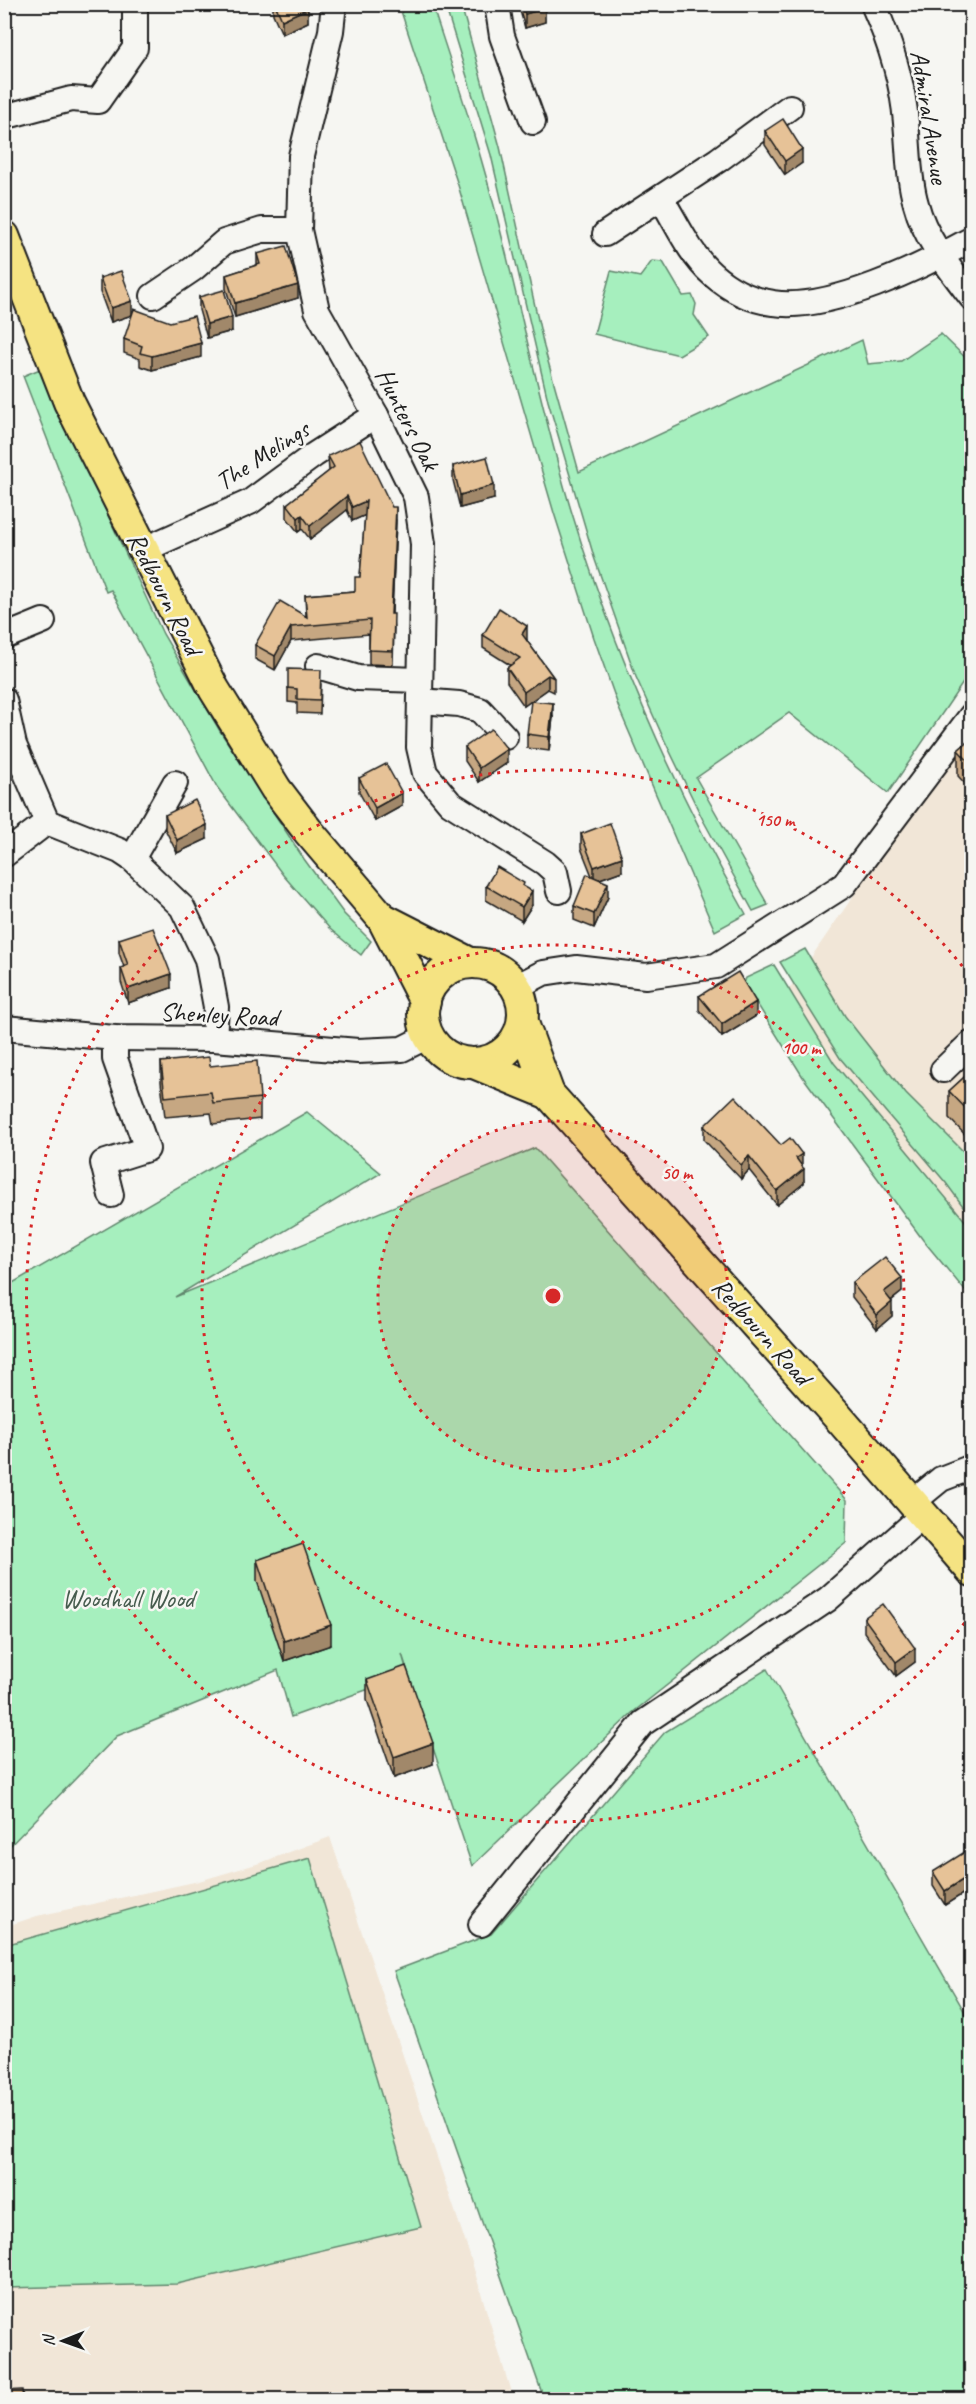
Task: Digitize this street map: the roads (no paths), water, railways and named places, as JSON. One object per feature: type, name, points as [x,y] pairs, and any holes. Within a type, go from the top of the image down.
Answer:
[{"type":"main road","name":"Redbourn Road","points":[[4,236],[69,402],[214,689],[276,789],[308,831],[382,918],[425,1002]]},
{"type":"main road","name":"Redbourn Road","points":[[382,918],[470,963]]},
{"type":"main road","points":[[470,963],[496,969],[507,976],[516,987],[522,1001],[523,1023],[514,1043],[491,1061],[477,1064],[448,1057],[428,1036],[424,1025],[425,1002],[431,987],[441,975],[454,967],[470,963]]},
{"type":"main road","name":"Redbourn Road","points":[[523,1023],[549,1094],[972,1571]]},
{"type":"main road","name":"Redbourn Road","points":[[477,1064],[549,1094]]},
{"type":"street","points":[[11,115],[71,99],[98,101],[135,48],[135,4]]},
{"type":"street","name":"Hunters Oak","points":[[334,4],[331,31],[301,156],[299,230],[317,310],[376,415],[416,497],[423,544],[419,747],[425,773],[450,803],[496,844],[527,851],[555,872],[559,891]]},
{"type":"street","points":[[497,4],[501,36],[533,122]]},
{"type":"street","name":"Admiral Avenue","points":[[873,4],[889,42],[899,78],[906,121],[908,171],[916,206],[940,257],[972,298]]},
{"type":"street","points":[[605,234],[718,160],[790,107]]},
{"type":"street","points":[[661,198],[710,272],[748,297],[774,303],[802,304],[834,297],[940,257],[972,239]]},
{"type":"street","points":[[153,296],[193,269],[224,242],[262,230],[299,230]]},
{"type":"street","name":"The Melings","points":[[143,550],[250,502],[314,455],[376,415]]},
{"type":"street","points":[[4,637],[43,621]]},
{"type":"street","points":[[318,666],[358,678],[420,691],[480,710],[505,737]]},
{"type":"street","points":[[4,699],[14,745],[47,822],[120,851],[132,859],[182,907],[207,960],[216,1007],[214,1039]]},
{"type":"street","points":[[516,987],[543,974],[576,968],[646,976],[716,966],[844,885],[972,715]]},
{"type":"street","points":[[132,859],[175,783]]},
{"type":"street","points":[[4,855],[47,822]]},
{"type":"street","name":"Shenley Road","points":[[4,1028],[115,1038],[214,1039],[358,1051],[402,1049],[428,1036]]},
{"type":"street","points":[[111,1195],[103,1163],[147,1149],[115,1059],[115,1038]]},
{"type":"street","points":[[943,1070],[972,1042]]},
{"type":"street","points":[[481,1924],[643,1723],[828,1599],[918,1508],[941,1479],[972,1467]]},
{"type":"park label","name":"Woodhall Wood","points":[[128,1598]]}]
